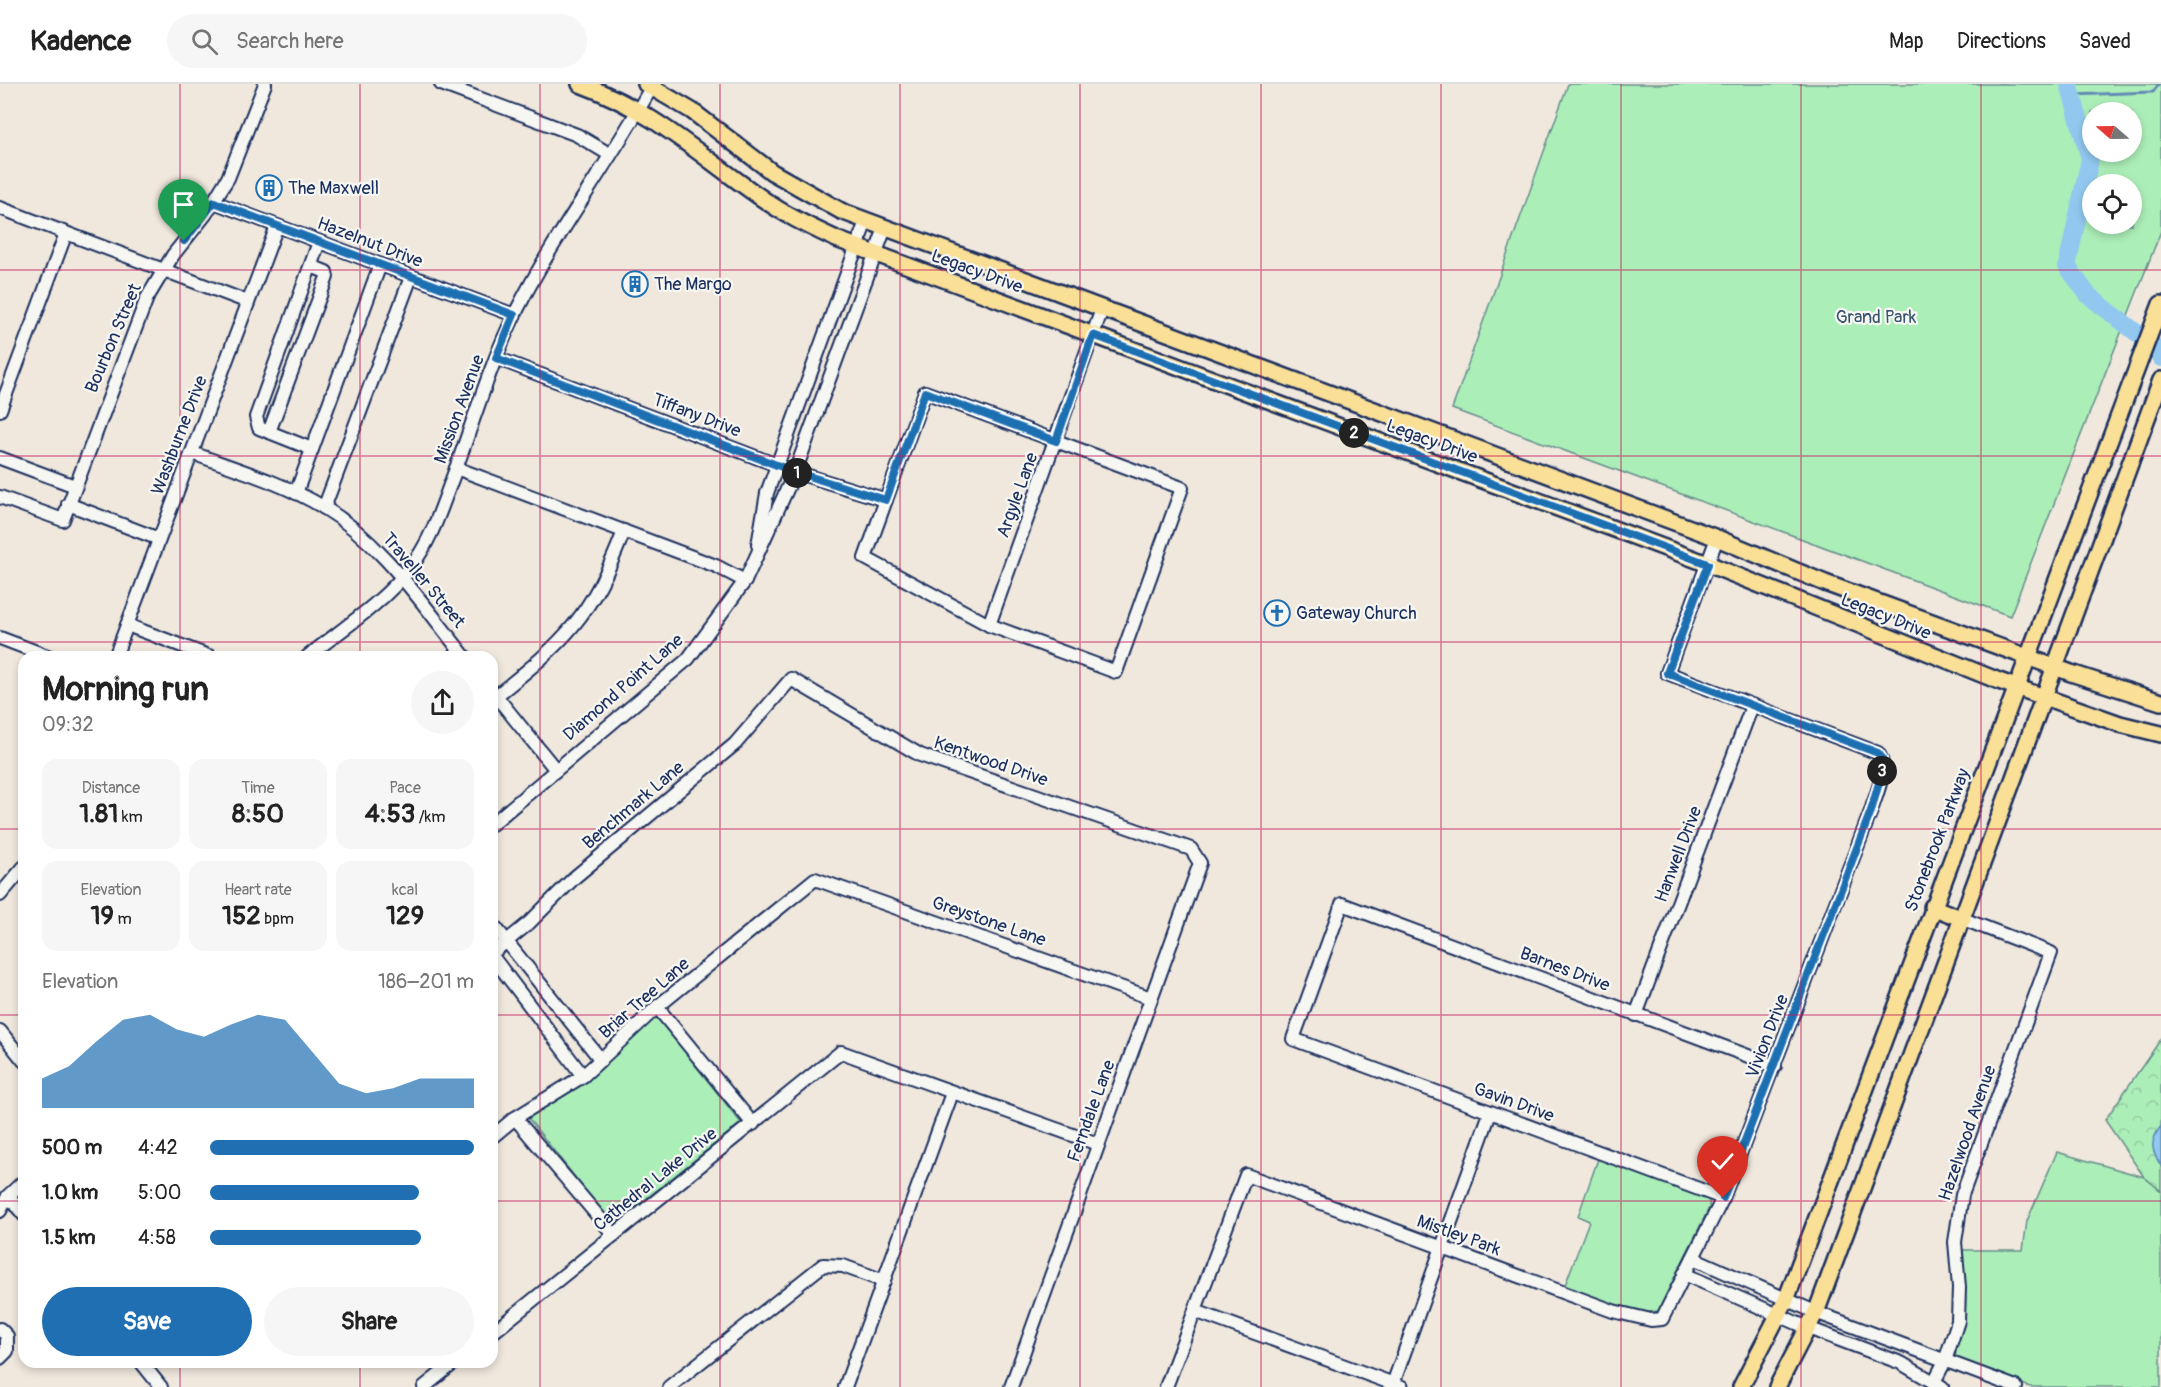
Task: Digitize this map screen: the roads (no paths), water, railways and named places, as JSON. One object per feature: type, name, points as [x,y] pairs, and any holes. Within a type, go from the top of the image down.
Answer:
[{"type":"main road","name":"Legacy Drive","points":[[580,84],[638,110],[685,140],[765,201],[812,228],[856,247],[1708,564],[1911,648],[2017,688],[2120,724],[2161,734]]},
{"type":"main road","name":"Legacy Drive","points":[[649,85],[708,122],[793,186],[866,221],[1717,538],[1825,583],[2161,702]]},
{"type":"main road","name":"Stonebrook Parkway","points":[[1741,1387],[1786,1300],[1932,907],[2029,657],[2161,304]]},
{"type":"main road","points":[[1777,1387],[1815,1312],[1963,919],[2054,666],[2161,380]]},
{"type":"main road","points":[[1425,459],[1434,434]]},
{"type":"main road","points":[[1932,907],[1963,919]]},
{"type":"street","name":"Bourbon Street","points":[[0,497],[63,520],[137,321],[163,270],[214,202],[234,165],[265,84]]},
{"type":"street","points":[[441,84],[586,139],[609,154]]},
{"type":"street","name":"Mission Avenue","points":[[314,651],[402,578],[418,557],[431,534],[514,315],[609,154],[638,110],[649,85]]},
{"type":"street","name":"Hazelnut Drive","points":[[214,202],[514,315]]},
{"type":"street","points":[[0,208],[248,302]]},
{"type":"street","name":"Diamond Point Lane","points":[[756,558],[767,493],[866,221]]},
{"type":"street","name":"Washburne Drive","points":[[117,651],[277,226]]},
{"type":"street","name":"Diamond Point Lane","points":[[498,819],[688,659],[745,581],[795,472],[885,228]]},
{"type":"street","points":[[0,410],[66,233]]},
{"type":"street","points":[[312,449],[259,428],[256,417],[320,242]]},
{"type":"street","points":[[296,493],[380,265]]},
{"type":"street","points":[[269,432],[327,277],[326,272],[311,266]]},
{"type":"street","points":[[324,508],[411,277]]},
{"type":"street","name":"Argyle Lane","points":[[989,625],[1102,309]]},
{"type":"street","name":"Tiffany Drive","points":[[496,358],[795,472],[886,500]]},
{"type":"street","points":[[925,392],[1056,441],[1182,488],[1116,672],[989,625],[865,558],[925,392]]},
{"type":"street","name":"Traveller Street","points":[[192,453],[296,493],[324,508],[363,537],[402,578],[460,651]]},
{"type":"street","points":[[0,458],[75,486]]},
{"type":"street","points":[[456,468],[716,566],[745,581]]},
{"type":"street","points":[[68,504],[159,539]]},
{"type":"street","points":[[498,690],[550,652],[582,616],[607,574],[624,531]]},
{"type":"street","points":[[1717,538],[1667,673],[1752,706]]},
{"type":"street","points":[[127,625],[195,651]]},
{"type":"street","points":[[0,638],[34,651]]},
{"type":"street","name":"Kentwood Drive","points":[[791,679],[920,755],[1191,849]]},
{"type":"street","name":"Benchmark Lane","points":[[498,949],[530,923],[575,877],[735,744],[791,679]]},
{"type":"street","points":[[498,698],[556,771]]},
{"type":"street","name":"Vivion Drive","points":[[1662,1319],[1723,1198],[1871,811],[1882,772],[1882,758],[1878,753],[1752,706]]},
{"type":"street","name":"Hanwell Drive","points":[[1636,1015],[1752,706]]},
{"type":"street","name":"Ferndale Lane","points":[[1011,1387],[1200,863],[1191,849]]},
{"type":"street","points":[[0,895],[18,874]]},
{"type":"street","name":"Greystone Lane","points":[[815,879],[1151,998]]},
{"type":"street","name":"Briar Tree Lane","points":[[498,1132],[515,1118],[583,1077],[657,1007],[815,879]]},
{"type":"street","name":"Barnes Drive","points":[[1293,1039],[1342,904],[1775,1066]]},
{"type":"street","name":"Hazelwood Avenue","points":[[1938,1384],[1955,1331],[1959,1307],[1955,1242],[1960,1203],[2051,953],[1963,919]]},
{"type":"street","points":[[498,931],[601,1060]]},
{"type":"street","points":[[498,963],[583,1077]]},
{"type":"street","points":[[657,1007],[753,1124]]},
{"type":"street","points":[[0,1031],[18,1050]]},
{"type":"street","name":"Gavin Drive","points":[[1293,1039],[1723,1198]]},
{"type":"street","name":"Cathedral Lake Drive","points":[[498,1328],[841,1052],[952,1092]]},
{"type":"street","points":[[845,1387],[952,1092],[1098,1144]]},
{"type":"street","points":[[1166,1387],[1195,1311],[1398,1385],[1442,1248],[1490,1113]]},
{"type":"street","points":[[515,1118],[614,1234]]},
{"type":"street","name":"Mistley Park","points":[[1195,1311],[1246,1174],[1613,1311],[1651,1320],[1662,1319]]},
{"type":"street","points":[[0,1211],[4,1196],[18,1186]]},
{"type":"street","points":[[4,1196],[18,1209]]},
{"type":"street","points":[[1693,1258],[1815,1312],[2016,1387]]},
{"type":"street","points":[[669,1387],[823,1265],[843,1266],[885,1281]]},
{"type":"street","points":[[1684,1274],[1808,1328],[1901,1363],[1938,1384]]},
{"type":"street","points":[[0,1329],[7,1336],[3,1355]]},
{"type":"street","points":[[146,1368],[161,1387]]},
{"type":"street","points":[[424,1387],[448,1368]]},
{"type":"water","points":[[2161,1126],[2161,1166],[2155,1155],[2153,1141]]},
{"type":"waterway","points":[[2069,84],[2090,159],[2067,266],[2088,295],[2156,348],[2161,358]]},
{"type":"waterway","points":[[2072,95],[2153,92],[2159,84]]},
{"type":"place","name":"The Maxwell","points":[[269,188]]},
{"type":"place","name":"The Margo","points":[[635,284]]},
{"type":"place","name":"Gateway Church","points":[[1277,613]]},
{"type":"park label","name":"Grand Park","points":[[1876,317]]}]
